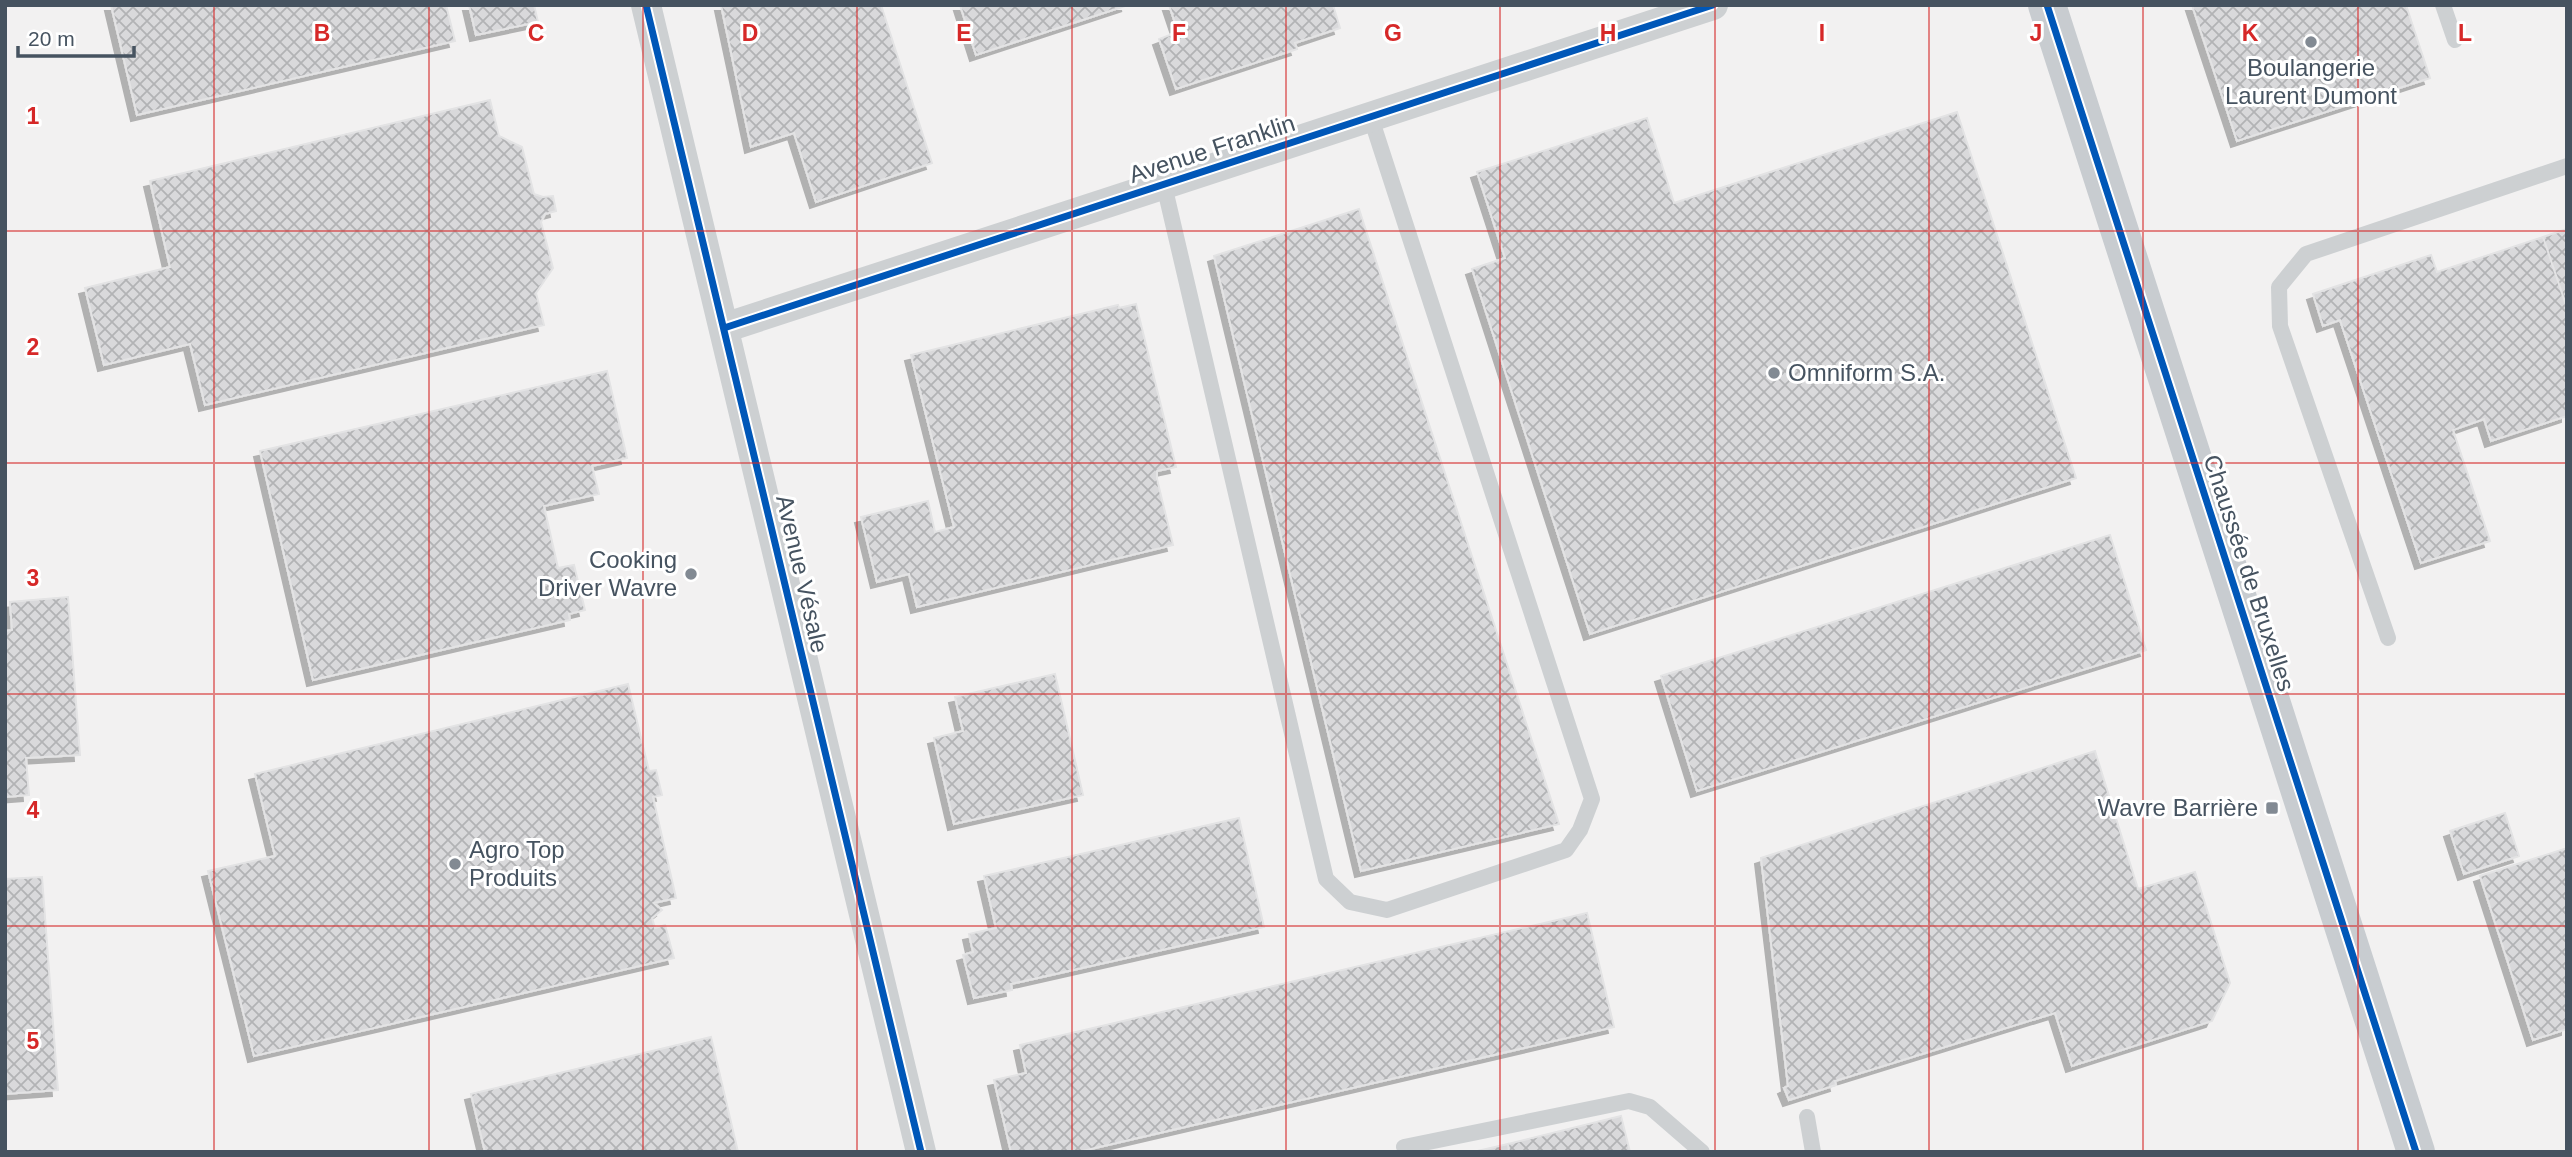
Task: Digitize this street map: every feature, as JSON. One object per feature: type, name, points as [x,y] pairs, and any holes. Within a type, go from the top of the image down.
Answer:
[{"type":"main road","name":"Chaussée de Bruxelles","points":[[2047,5],[2416,1152]]},
{"type":"street","name":"Avenue Vésale","points":[[646,5],[921,1152]]},
{"type":"street","name":"Avenue Franklin","points":[[724,328],[1713,5]]},
{"type":"lane","points":[[2443,5],[2455,40]]},
{"type":"lane","points":[[1164,185],[1326,879],[1350,902],[1387,910],[1566,850],[1580,830],[1592,799],[1371,118]]},
{"type":"lane","points":[[2388,638],[2280,326],[2279,287],[2306,254],[2567,166]]},
{"type":"lane","points":[[1404,1147],[1629,1101],[1650,1107],[1702,1152]]},
{"type":"lane","points":[[1807,1117],[1813,1152]]},
{"type":"building","points":[[111,5],[446,5],[455,41],[137,115]]},
{"type":"building","points":[[469,5],[534,5],[538,22],[476,35]]},
{"type":"building","points":[[721,5],[881,5],[932,163],[816,202],[794,133],[751,147]]},
{"type":"building","points":[[960,5],[1128,5],[976,55]]},
{"type":"building","points":[[1169,5],[1333,5],[1340,28],[1295,43],[1297,49],[1176,89],[1159,39],[1178,32]]},
{"type":"building","name":"Boulangerie Laurent Dumont","points":[[2192,5],[2406,5],[2430,78],[2237,141]]},
{"type":"building","points":[[490,100],[499,136],[522,147],[534,194],[553,196],[556,211],[545,214],[541,222],[553,268],[536,293],[544,325],[205,405],[190,344],[104,365],[85,288],[170,267],[150,181]]},
{"type":"building","name":"Omniform S.A.","points":[[1957,112],[2076,478],[1590,634],[1472,269],[1505,258],[1477,172],[1647,118],[1674,203]]},
{"type":"building","points":[[1359,209],[1559,824],[1361,871],[1214,256]]},
{"type":"building","points":[[2567,229],[2567,308],[2543,237]]},
{"type":"building","points":[[2543,237],[2567,308],[2567,416],[2491,441],[2484,419],[2453,430],[2490,541],[2421,563],[2340,320],[2323,326],[2313,294],[2431,255],[2437,272]]},
{"type":"building","points":[[1136,304],[1176,467],[1157,471],[1173,545],[917,607],[909,574],[877,582],[861,517],[928,501],[935,532],[954,527],[911,355],[1118,305],[1119,308]]},
{"type":"building","points":[[607,371],[627,458],[592,466],[599,494],[544,506],[558,568],[574,565],[585,610],[569,614],[570,620],[313,680],[260,451]]},
{"type":"building","points":[[2110,535],[2146,650],[1697,791],[1661,676]]},
{"type":"building","points":[[68,597],[80,755],[26,758],[29,795],[5,797],[5,631],[12,630],[10,602]]},
{"type":"building","points":[[1055,674],[1083,795],[954,824],[934,738],[963,731],[955,697]]},
{"type":"building","name":"Agro Top Produits","points":[[628,684],[649,771],[656,770],[662,795],[653,797],[676,898],[654,903],[662,910],[652,918],[655,928],[665,925],[674,958],[254,1056],[208,871],[275,856],[255,774]]},
{"type":"building","points":[[2095,751],[2138,889],[2195,872],[2230,983],[2212,1021],[2072,1066],[2055,1013],[1835,1081],[1836,1085],[1789,1100],[1784,1088],[1788,1086],[1761,858]]},
{"type":"building","points":[[2505,813],[2519,856],[2464,874],[2450,831]]},
{"type":"building","points":[[1239,818],[1264,927],[1011,984],[1012,990],[974,998],[963,955],[973,952],[969,934],[996,928],[984,876]]},
{"type":"building","points":[[2567,848],[2567,1029],[2533,1040],[2480,876]]},
{"type":"building","points":[[42,877],[58,1090],[5,1094],[5,879]]},
{"type":"building","points":[[1587,913],[1614,1027],[1078,1152],[1011,1152],[994,1080],[1026,1073],[1020,1045]]},
{"type":"building","points":[[711,1037],[738,1152],[485,1152],[471,1094]]},
{"type":"building","points":[[1621,1116],[1630,1152],[1509,1152],[1508,1144]]},
{"type":"building","points":[[1508,1144],[1509,1152],[1473,1152]]},
{"type":"cycle path","points":[[646,5],[921,1152]]},
{"type":"cycle path","points":[[724,328],[1713,5]]},
{"type":"cycle path","points":[[2047,5],[2416,1152]]},
{"type":"place","name":"Boulangerie Laurent Dumont","points":[[2311,42]]},
{"type":"place","name":"Omniform S.A.","points":[[1774,373]]},
{"type":"place","name":"Cooking Driver Wavre","points":[[691,574]]},
{"type":"place","name":"Wavre Barrière","points":[[2272,808]]},
{"type":"place","name":"Agro Top Produits","points":[[455,864]]}]
